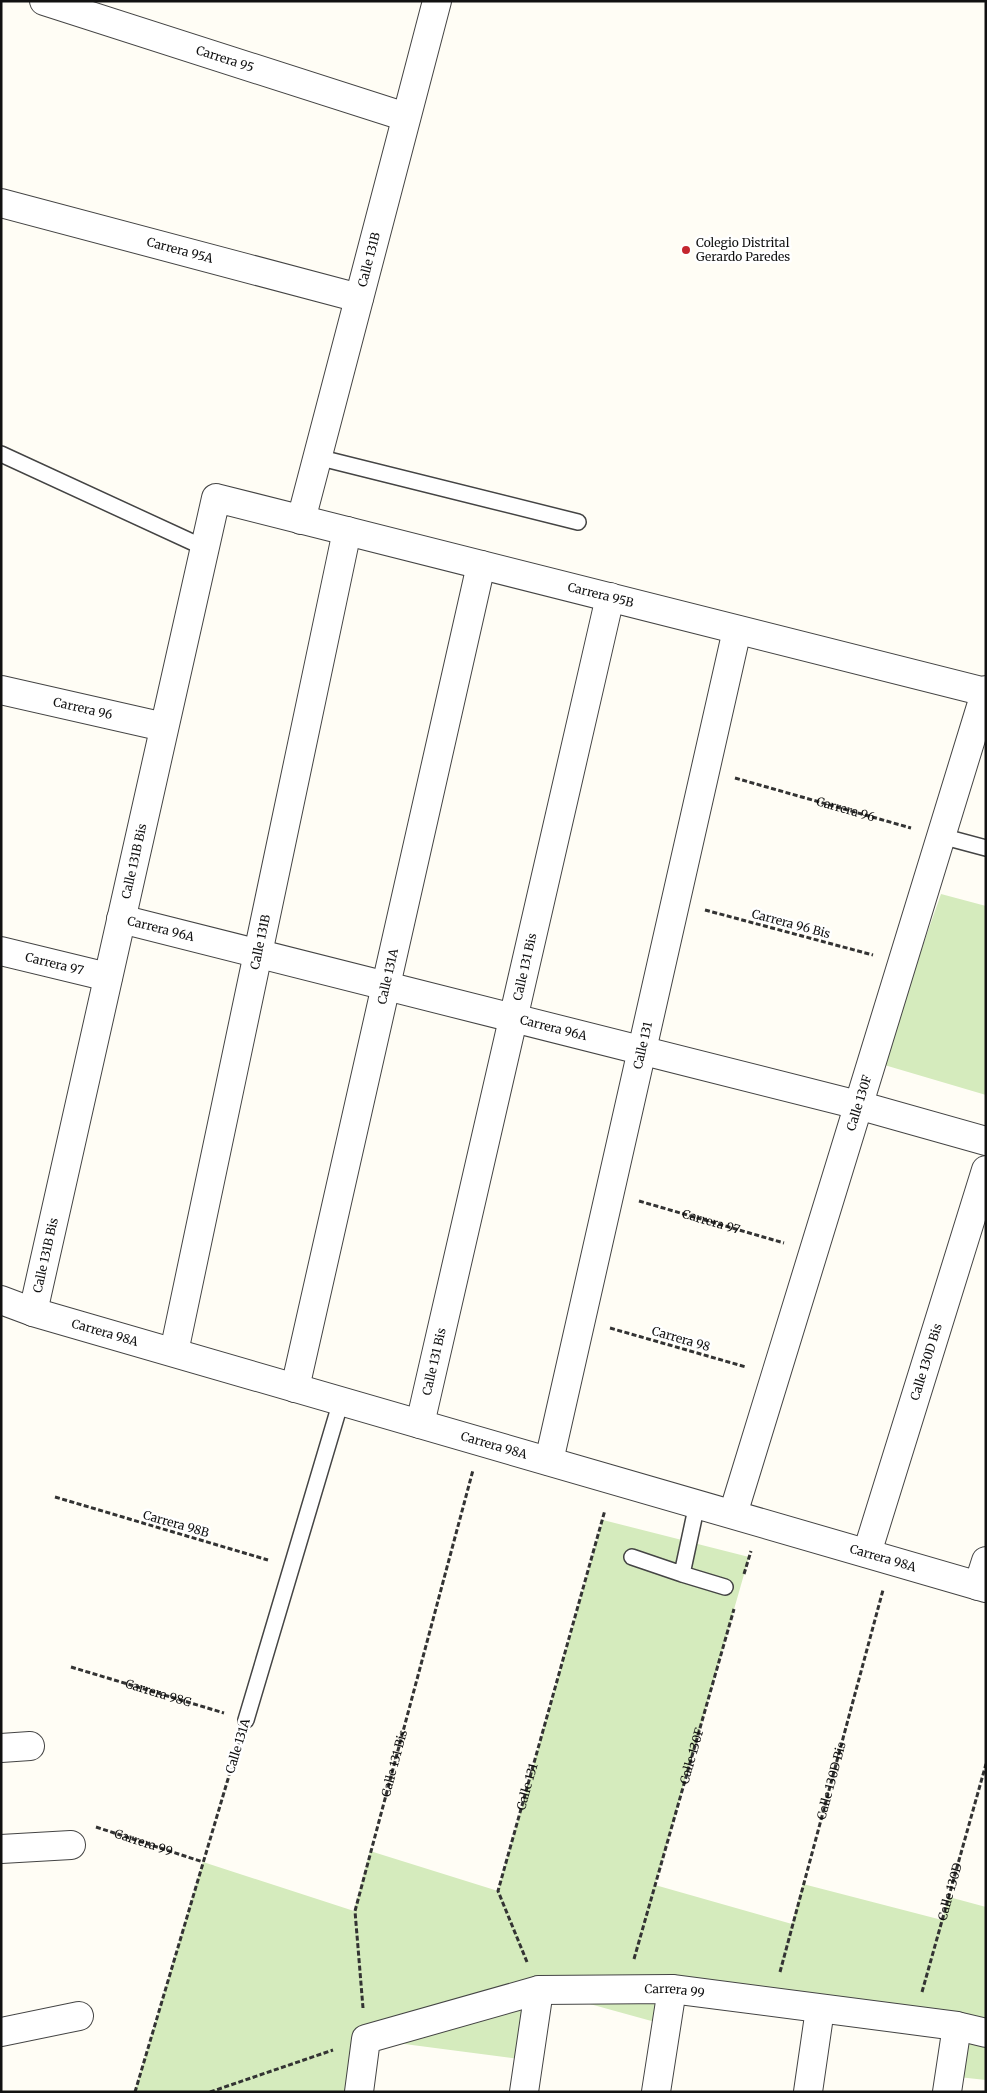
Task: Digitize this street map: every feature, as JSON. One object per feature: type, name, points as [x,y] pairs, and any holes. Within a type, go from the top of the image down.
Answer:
[{"type":"street","name":"Carrera 95","points":[[44,1],[406,117]]},
{"type":"street","name":"Calle 131B","points":[[301,520],[436,1]]},
{"type":"street","name":"Carrera 95A","points":[[1,203],[359,298]]},
{"type":"street","name":"Calle 131B Bis","points":[[34,1312],[216,498]]},
{"type":"street","name":"Carrera 95B","points":[[216,498],[985,691]]},
{"type":"street","name":"Calle 131B","points":[[174,1352],[347,531]]},
{"type":"street","name":"Calle 131A","points":[[295,1388],[480,565]]},
{"type":"street","name":"Calle 131 Bis","points":[[420,1424],[610,598]]},
{"type":"street","name":"Calle 131","points":[[549,1461],[737,630]]},
{"type":"street","name":"Carrera 96","points":[[1,690],[164,727]]},
{"type":"street","name":"Calle 130F","points":[[733,1514],[985,691]]},
{"type":"street","name":"Carrera 96A","points":[[121,919],[858,1105],[986,1141]]},
{"type":"street","name":"Carrera 97","points":[[1,951],[108,977]]},
{"type":"street","name":"Calle 130D Bis","points":[[879,1557],[986,1170]]},
{"type":"street","name":"Carrera 98A","points":[[1,1300],[34,1312],[879,1557],[983,1578]]},
{"type":"street","points":[[1,1748],[30,1746]]},
{"type":"street","points":[[1,1849],[71,1845]]},
{"type":"street","name":"Carrera 99","points":[[366,2039],[539,1990],[625,1989],[672,1989],[915,2020],[986,2032]]},
{"type":"street","points":[[656,2092],[672,1989]]},
{"type":"street","points":[[524,2092],[539,1990]]},
{"type":"street","points":[[808,2092],[820,2009]]},
{"type":"street","points":[[1,2032],[79,2016]]},
{"type":"street","points":[[947,2092],[957,2026]]},
{"type":"street","points":[[359,2092],[366,2039]]},
{"type":"lane","points":[[1,454],[205,548]]},
{"type":"lane","points":[[317,457],[578,522]]},
{"type":"lane","points":[[941,836],[986,848]]},
{"type":"lane","name":"Calle 131A","points":[[246,1720],[341,1400]]},
{"type":"lane","points":[[682,1574],[697,1504]]},
{"type":"lane","points":[[632,1556],[682,1574],[725,1586]]},
{"type":"path","name":"Carrera 96","points":[[705,770],[941,836]]},
{"type":"path","name":"Carrera 96 Bis","points":[[675,902],[902,963]]},
{"type":"path","name":"Carrera 97","points":[[610,1193],[814,1251]]},
{"type":"path","name":"Carrera 98","points":[[581,1320],[775,1376]]},
{"type":"path","name":"Calle 131 Bis","points":[[366,2039],[354,1911],[481,1441]]},
{"type":"path","name":"Calle 131","points":[[539,1990],[498,1891],[614,1480]]},
{"type":"path","name":"Carrera 98B","points":[[55,1497],[292,1567]]},
{"type":"path","points":[[744,1575],[759,1522]]},
{"type":"path","name":"Calle 130D Bis","points":[[772,2002],[879,1557]]},
{"type":"path","name":"Calle 130F","points":[[625,1989],[736,1604]]},
{"type":"path","name":"Carrera 98C","points":[[71,1667],[246,1720]]},
{"type":"path","name":"Calle 131A","points":[[135,2092],[246,1720]]},
{"type":"path","name":"Calle 130D","points":[[915,2020],[986,1764]]},
{"type":"path","name":"Carrera 99","points":[[92,1826],[204,1862]]},
{"type":"path","points":[[210,2092],[366,2039]]},
{"type":"green space","points":[[941,894],[986,906],[986,1095],[881,1064]]},
{"type":"green space","points":[[603,1520],[749,1557],[655,1885],[792,1924],[803,1884],[942,1920],[949,1897],[986,1907],[986,2080],[949,2076],[957,2027],[673,1989],[666,2025],[539,1990],[528,2060],[366,2039],[359,2092],[135,2092],[203,1862],[354,1911],[370,1851],[498,1891]]},
{"type":"place","name":"Colegio Distrital Gerardo Paredes","points":[[686,250]]}]
